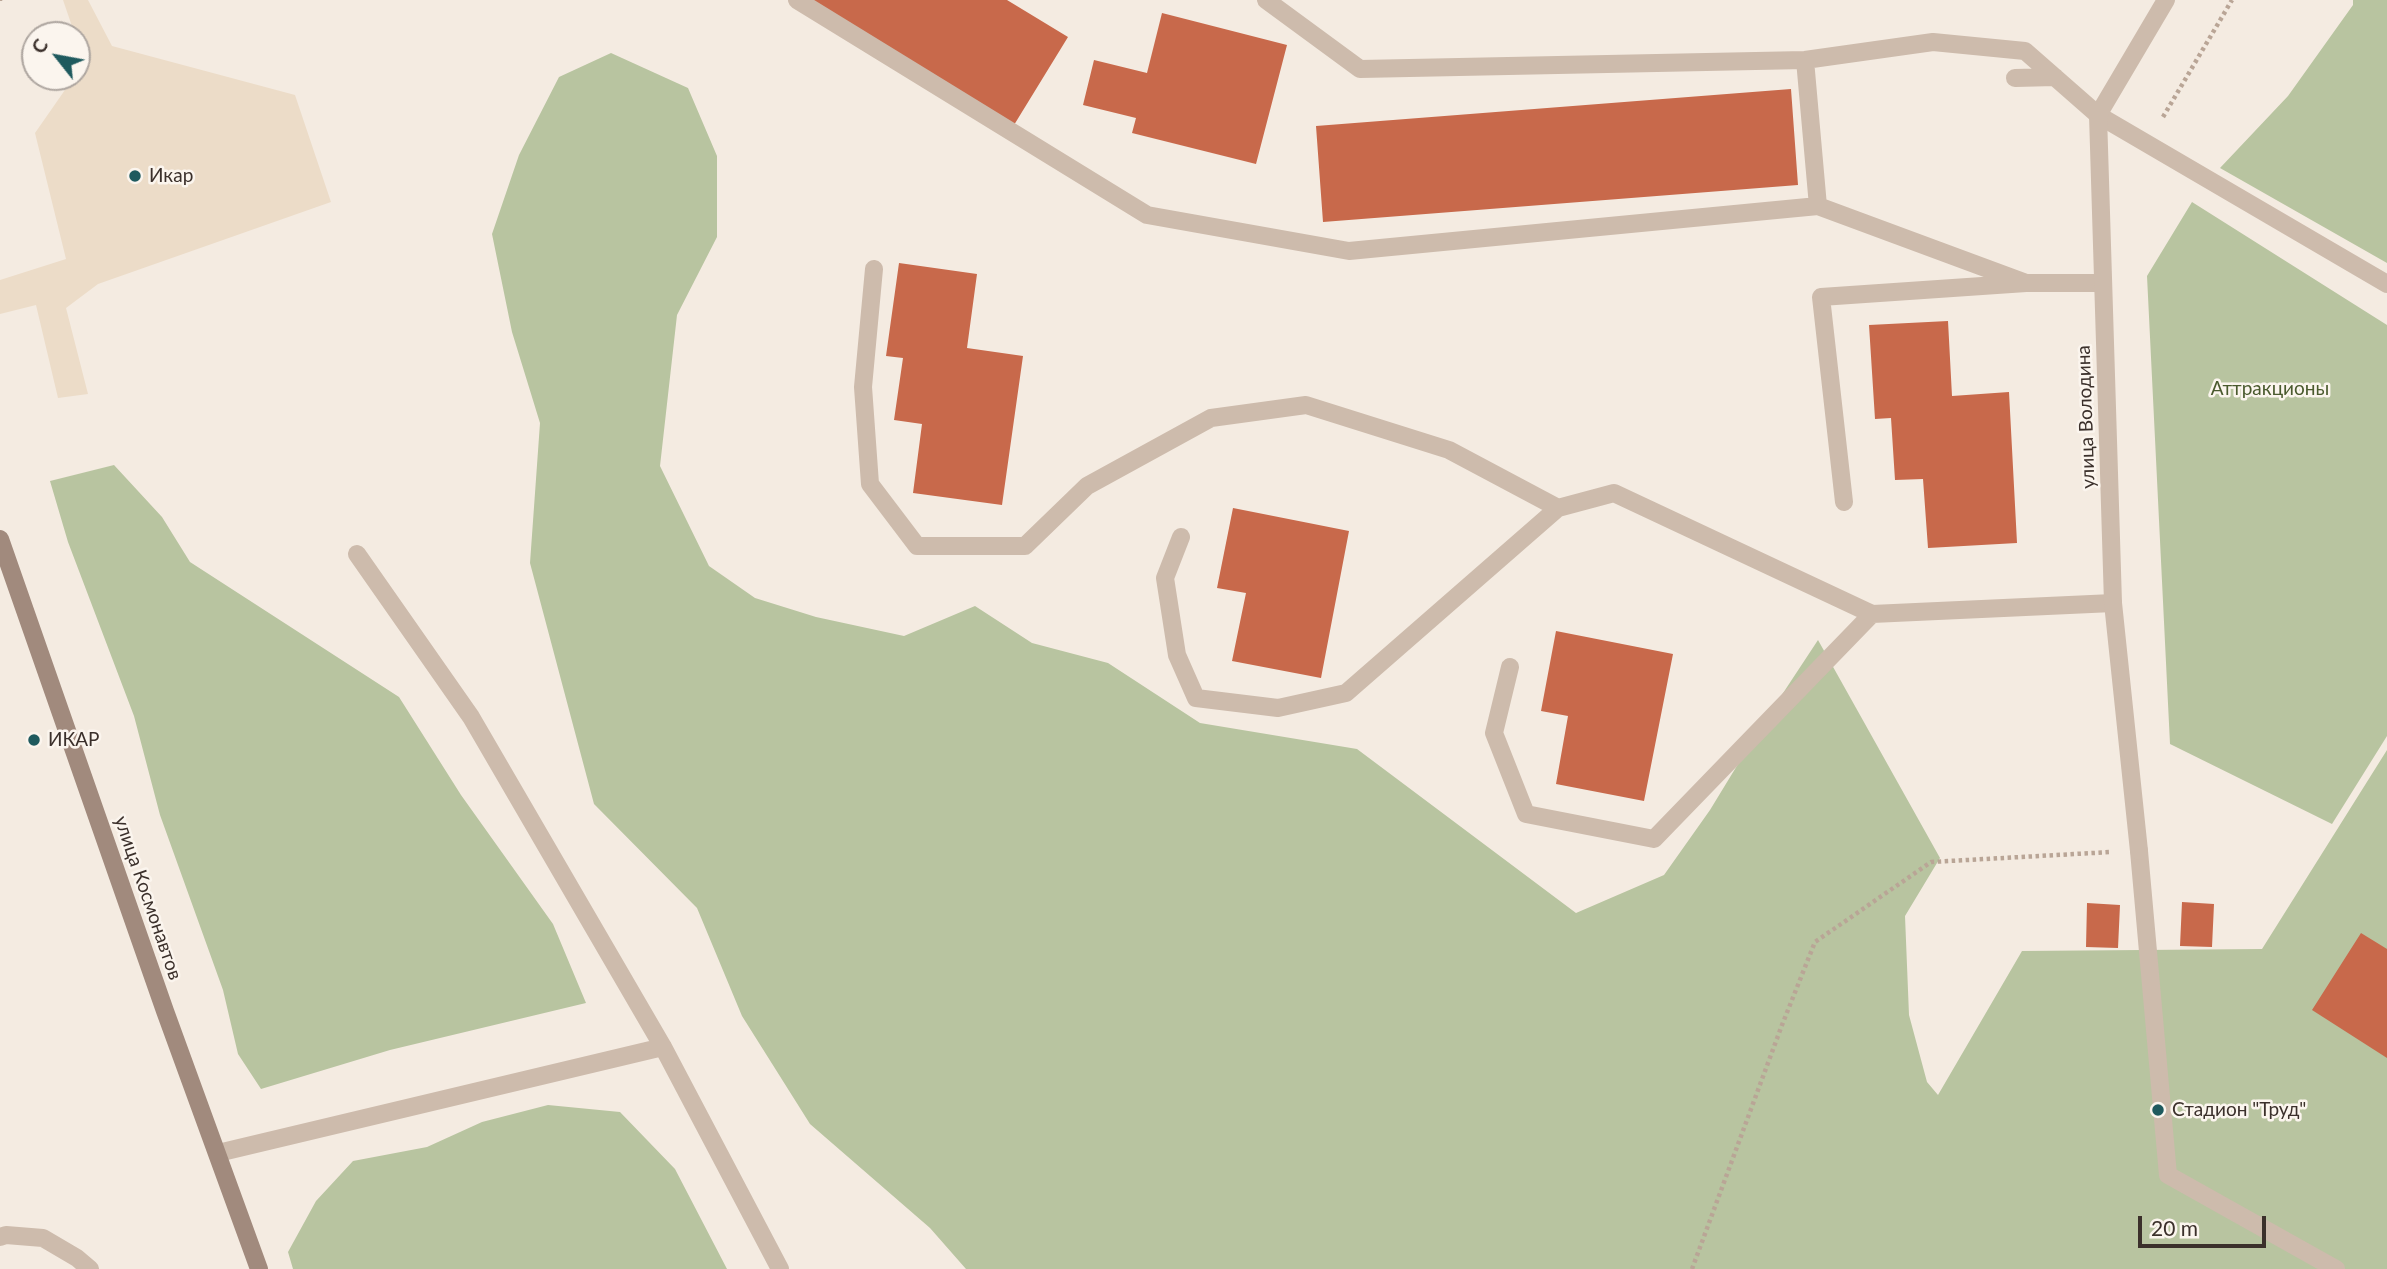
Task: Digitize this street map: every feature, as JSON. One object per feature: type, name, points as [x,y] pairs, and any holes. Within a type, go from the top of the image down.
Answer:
[{"type":"street","points":[[797,0],[1147,215],[1349,251],[1818,206],[2026,283]]},
{"type":"street","points":[[1266,0],[1360,69],[1805,60],[1933,42],[2025,51],[2098,115],[2387,284]]},
{"type":"street","points":[[2098,115],[2166,0]]},
{"type":"street","points":[[1805,60],[1818,206]]},
{"type":"street","points":[[2015,78],[2056,77]]},
{"type":"street","name":"улица Володина","points":[[2098,115],[2113,603],[2139,851],[2168,1175],[2336,1269]]},
{"type":"street","points":[[874,269],[863,387],[870,484],[917,546],[1025,546],[1087,486],[1211,418],[1306,405],[1449,450],[1558,508]]},
{"type":"street","points":[[1844,502],[1821,297],[2026,283],[2103,283]]},
{"type":"street","points":[[1181,537],[1165,579],[1177,655],[1196,698],[1278,708],[1346,693],[1558,508],[1614,493],[1872,614],[2113,603]]},
{"type":"street","name":"улица Космонавтов","points":[[0,540],[165,1011],[259,1269]]},
{"type":"street","points":[[357,554],[471,717],[663,1047],[780,1269]]},
{"type":"street","points":[[1510,667],[1494,733],[1526,814],[1654,839],[1872,614]]},
{"type":"street","points":[[218,1153],[663,1047]]},
{"type":"street","points":[[0,1237],[6,1235],[43,1238],[90,1269]]},
{"type":"path","points":[[2148,144],[2232,0]]},
{"type":"path","points":[[1692,1269],[1815,942],[1931,862],[2139,851]]},
{"type":"green space","points":[[2353,0],[2387,0],[2387,263],[2220,168],[2288,96],[2353,5]]},
{"type":"green space","points":[[611,53],[688,88],[717,156],[717,237],[677,315],[660,466],[709,566],[755,598],[816,617],[904,636],[975,606],[1032,643],[1108,663],[1200,723],[1357,749],[1576,913],[1664,875],[1710,810],[1818,640],[1940,858],[1905,916],[1909,1015],[1927,1082],[1938,1095],[2022,951],[2262,949],[2387,750],[2387,1269],[966,1269],[930,1228],[810,1124],[742,1016],[697,908],[594,804],[530,563],[540,423],[512,332],[492,234],[519,155],[559,77]]},
{"type":"green space","name":"Аттракционы","points":[[2192,202],[2387,325],[2387,736],[2332,824],[2170,744],[2147,276]]},
{"type":"green space","points":[[114,465],[162,517],[190,562],[399,697],[461,795],[553,924],[586,1003],[390,1050],[261,1089],[238,1054],[223,990],[160,815],[134,716],[68,542],[50,481]]},
{"type":"green space","points":[[548,1105],[620,1112],[675,1169],[727,1269],[293,1269],[288,1252],[316,1201],[353,1161],[427,1147],[482,1122]]},
{"type":"shaded area","points":[[63,0],[88,0],[112,46],[295,95],[331,202],[98,284],[66,308],[88,394],[58,398],[36,305],[0,314],[0,280],[66,259],[35,133],[64,91],[91,91],[91,21],[70,21]]},
{"type":"building","points":[[808,0],[1007,0],[1068,37],[1014,125]]},
{"type":"building","points":[[1162,13],[1287,45],[1256,164],[1132,133],[1136,118],[1083,105],[1094,60],[1147,73]]},
{"type":"building","points":[[1791,89],[1798,185],[1323,222],[1316,126]]},
{"type":"building","points":[[899,263],[977,274],[967,348],[1023,356],[1002,505],[913,493],[922,424],[894,420],[903,358],[886,356]]},
{"type":"building","points":[[1948,321],[1952,396],[2009,392],[2017,543],[1928,548],[1923,479],[1895,480],[1891,418],[1875,419],[1869,325]]},
{"type":"building","points":[[1233,508],[1349,531],[1321,678],[1232,661],[1246,593],[1217,588]]},
{"type":"building","points":[[1556,631],[1673,654],[1644,801],[1556,784],[1568,716],[1541,711]]},
{"type":"building","points":[[2182,902],[2214,904],[2212,947],[2180,946]]},
{"type":"building","points":[[2087,903],[2120,905],[2118,948],[2086,947]]},
{"type":"building","points":[[2361,933],[2387,949],[2387,1058],[2312,1010]]},
{"type":"place","name":"Икар","points":[[135,176]]},
{"type":"place","name":"ИКАР","points":[[34,740]]},
{"type":"place","name":"Стадион \"Труд\"","points":[[2158,1110]]}]
